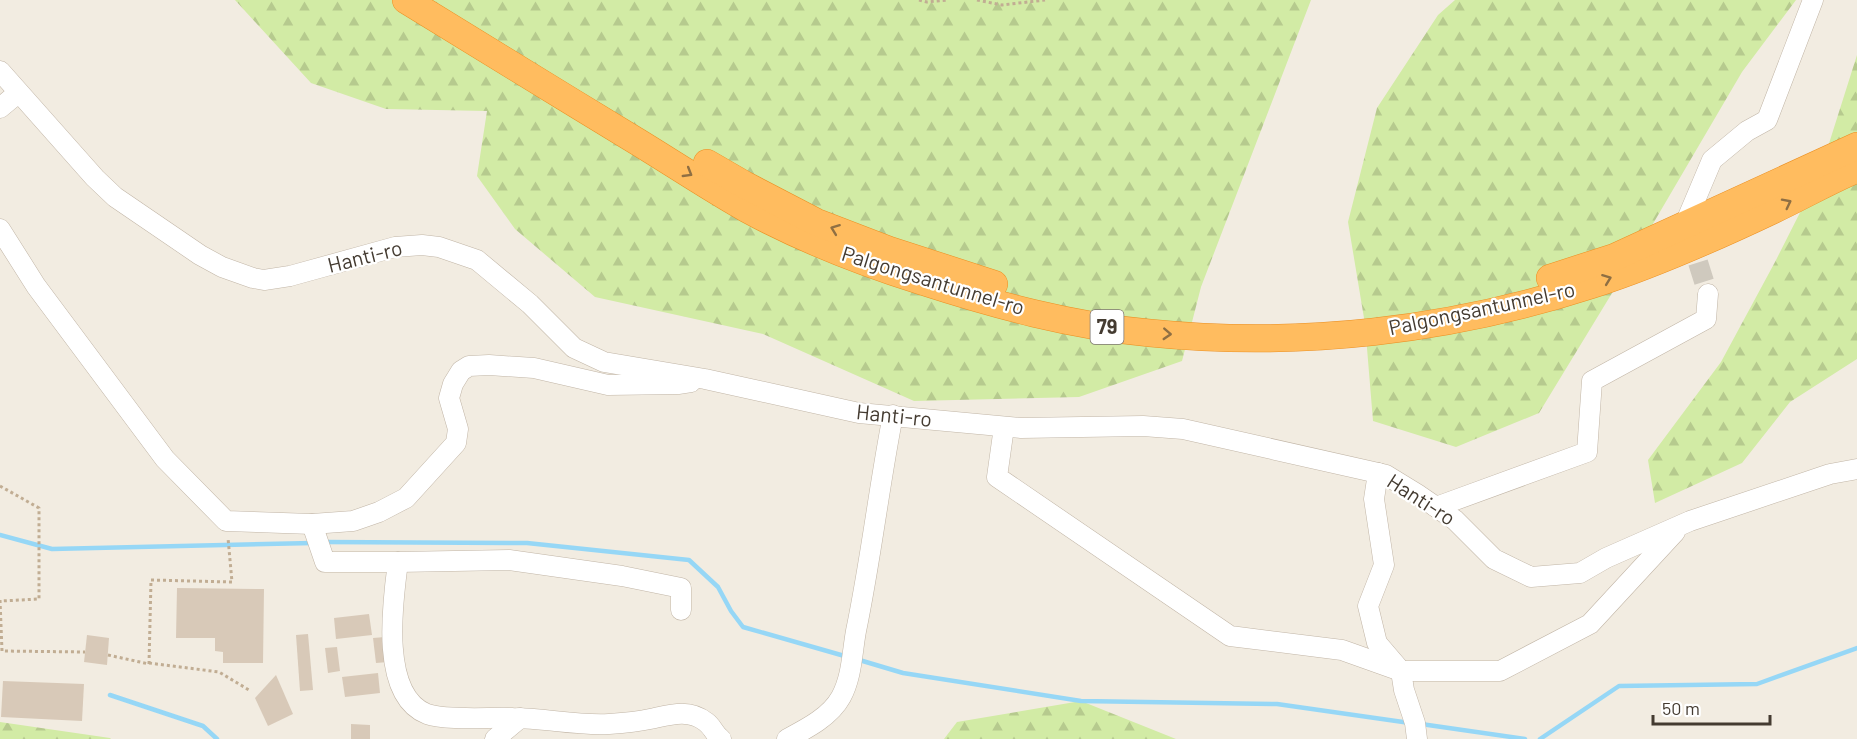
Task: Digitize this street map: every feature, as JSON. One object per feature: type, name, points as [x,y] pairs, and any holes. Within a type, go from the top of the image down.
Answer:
[{"type":"highway","name":"Palgongsantunnel-ro","points":[[406,0],[748,210],[831,249],[889,271],[976,299],[1070,321],[1148,333],[1220,338],[1303,338],[1393,330],[1499,310],[1592,285],[1669,256],[1769,212],[1857,169]]},
{"type":"highway","name":"Palgongsantunnel-ro","points":[[434,0],[745,185],[816,222],[979,281],[1063,302],[1136,314],[1221,320],[1291,321],[1374,316],[1425,308],[1494,292],[1556,277],[1616,256],[1857,146]]},
{"type":"street","points":[[1685,224],[1712,160],[1747,131],[1767,120],[1813,0]]},
{"type":"street","name":"Hanti-ro","points":[[0,71],[94,178],[115,197],[200,255],[222,267],[252,278],[276,279],[395,247],[422,245],[439,247],[477,260],[530,304],[574,348],[594,359],[617,365],[663,370],[859,413],[1021,428],[1143,426],[1183,429],[1378,473],[1386,475],[1455,520],[1494,559],[1531,577],[1580,573],[1606,558],[1680,525],[1830,474],[1857,469]]},
{"type":"street","points":[[0,108],[18,93]]},
{"type":"street","points":[[0,229],[36,286],[165,459],[226,521],[312,524],[353,521],[379,512],[406,498],[456,443],[458,429],[449,398],[453,384],[461,371],[469,366],[534,368],[608,385],[678,384],[705,379]]},
{"type":"street","points":[[1436,507],[1587,452],[1592,381],[1706,319],[1708,294]]},
{"type":"street","points":[[787,739],[816,722],[834,707],[848,678],[893,415]]},
{"type":"street","points":[[1004,427],[997,477],[1230,636],[1342,650],[1401,672],[1500,671],[1520,661],[1590,624],[1680,525]]},
{"type":"street","points":[[1378,473],[1374,499],[1384,565],[1368,606],[1377,643],[1401,672],[1417,739]]},
{"type":"street","points":[[312,524],[325,562],[509,560],[622,576],[681,588],[681,610]]},
{"type":"street","points":[[398,562],[391,620],[400,684],[410,699],[424,713],[601,724],[651,719],[671,713],[689,714],[708,723],[716,738]]},
{"type":"street","points":[[495,739],[520,718]]},
{"type":"path","points":[[920,0],[927,2],[947,0]]},
{"type":"path","points":[[977,0],[1002,5],[1045,0]]},
{"type":"path","points":[[0,486],[39,508],[39,599],[1,601],[2,651],[85,652]]},
{"type":"path","points":[[108,655],[149,664],[150,580],[232,582],[226,521]]},
{"type":"path","points":[[141,662],[219,672],[249,690]]},
{"type":"green space","points":[[235,0],[1311,0],[1201,287],[1182,361],[1079,397],[914,401],[763,334],[595,297],[515,229],[477,176],[487,111],[386,109],[311,83]]},
{"type":"green space","points":[[1455,0],[1796,0],[1742,72],[1539,413],[1456,447],[1373,421],[1365,324],[1348,222],[1377,108],[1438,15]]},
{"type":"green space","points":[[1857,55],[1857,359],[1790,402],[1742,463],[1655,503],[1648,460],[1721,362],[1775,262],[1819,175]]},
{"type":"green space","points":[[1081,701],[1176,739],[944,739],[957,722]]},
{"type":"green space","points":[[0,722],[110,738],[111,739],[0,739]]},
{"type":"building","points":[[177,588],[264,589],[263,663],[223,663],[223,652],[215,651],[215,638],[176,638]]},
{"type":"building","points":[[369,614],[372,635],[336,639],[334,618]]},
{"type":"building","points":[[308,634],[313,690],[300,691],[296,635]]},
{"type":"building","points":[[87,635],[109,638],[107,665],[84,662]]},
{"type":"building","points":[[385,637],[388,662],[376,663],[373,638]]},
{"type":"building","points":[[337,647],[340,671],[328,673],[325,648]]},
{"type":"building","points":[[378,673],[380,693],[345,697],[342,677]]},
{"type":"building","points":[[276,675],[293,714],[268,726],[255,698]]},
{"type":"building","points":[[3,681],[84,684],[82,721],[1,717]]},
{"type":"building","points":[[351,724],[370,725],[370,739],[351,739]]},
{"type":"waterway","points":[[0,535],[52,549],[313,543]]},
{"type":"waterway","points":[[324,542],[527,543],[689,560],[718,587],[743,627],[848,657]]},
{"type":"waterway","points":[[1540,739],[1619,686],[1757,684],[1857,648]]},
{"type":"waterway","points":[[856,659],[903,673],[1081,701],[1277,704],[1410,723]]},
{"type":"waterway","points":[[110,695],[203,726],[217,739]]},
{"type":"waterway","points":[[1421,724],[1525,739]]},
{"type":"tunnel","points":[[1689,234],[1708,294]]}]
